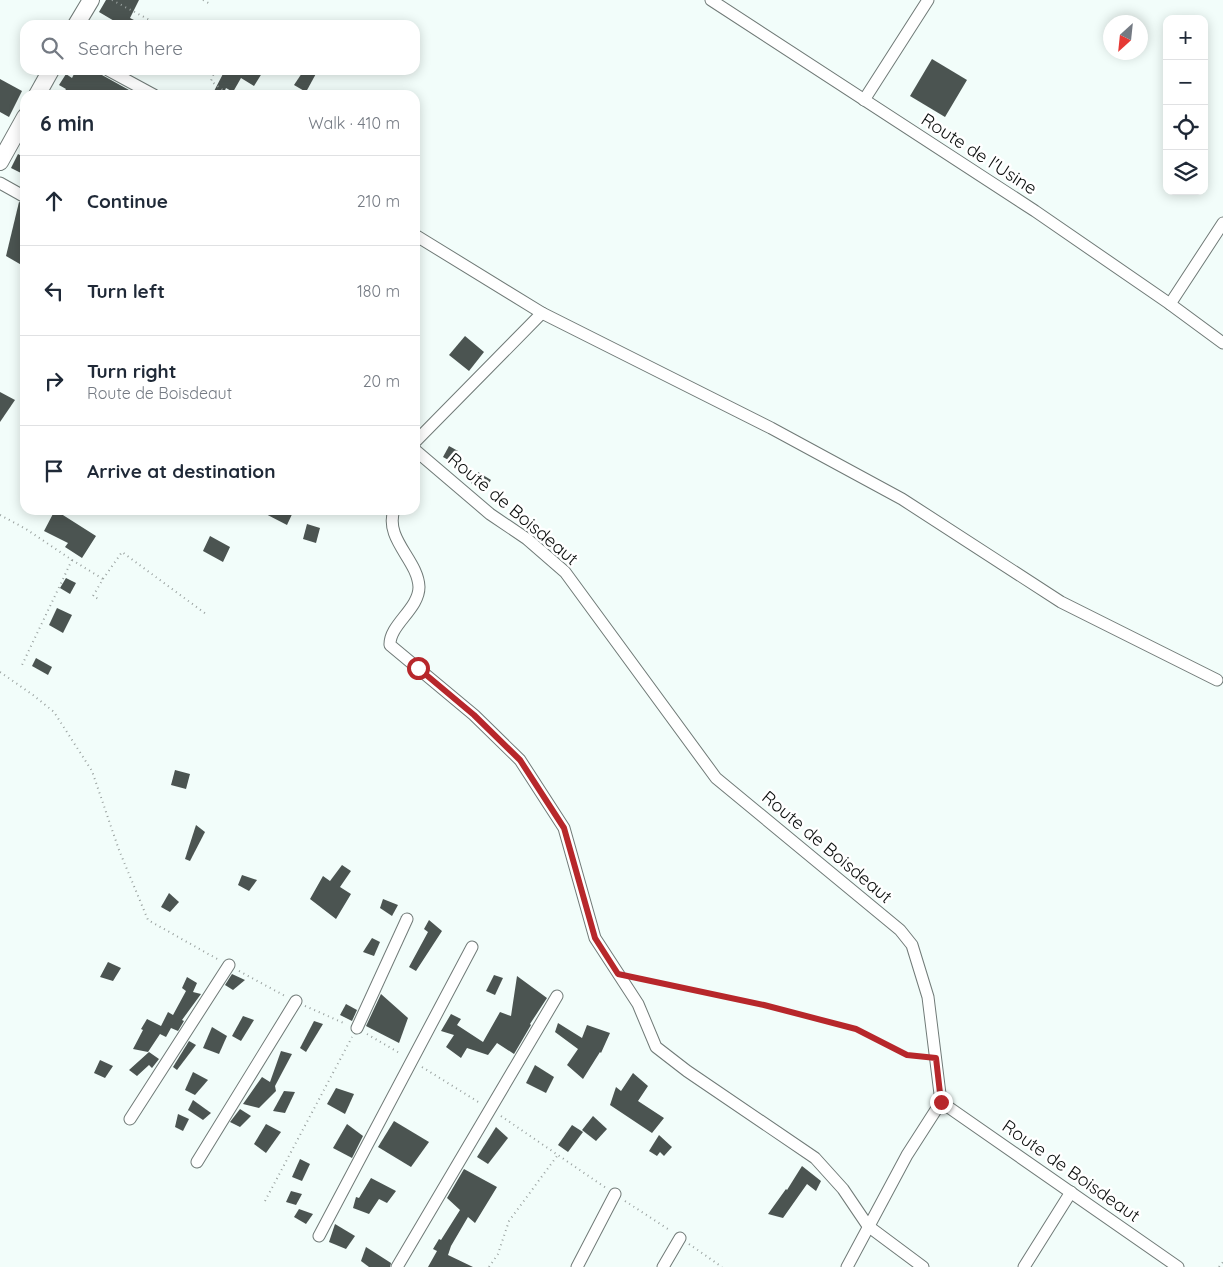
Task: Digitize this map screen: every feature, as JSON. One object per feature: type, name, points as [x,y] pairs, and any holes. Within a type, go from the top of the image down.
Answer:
[{"type":"street","points":[[79,20],[91,0]]},
{"type":"street","name":"Route de l'Usine","points":[[711,0],[1035,211],[1223,343]]},
{"type":"street","points":[[864,100],[928,0]]},
{"type":"street","points":[[40,90],[48,75]]},
{"type":"street","points":[[117,75],[145,90]]},
{"type":"street","points":[[0,162],[20,125]]},
{"type":"street","points":[[0,183],[20,194]]},
{"type":"street","points":[[1170,304],[1223,223]]},
{"type":"street","points":[[420,238],[542,313],[771,428],[902,499],[1062,602],[1217,680]]},
{"type":"street","points":[[420,437],[542,313]]},
{"type":"street","name":"Route de Boisdeaut","points":[[420,454],[490,514],[527,539],[565,572],[716,778],[900,930],[912,945],[928,997],[941,1102],[1178,1267]]},
{"type":"street","points":[[392,515],[398,542],[416,572],[419,584],[415,600],[390,637],[390,645],[474,715],[520,760],[564,828],[595,938],[638,1004],[656,1047],[687,1072],[814,1158],[844,1189],[868,1226],[923,1267]]},
{"type":"street","points":[[356,1029],[408,919]]},
{"type":"street","points":[[319,1236],[472,947]]},
{"type":"street","points":[[130,1119],[229,965]]},
{"type":"street","points":[[398,1267],[557,996]]},
{"type":"street","points":[[197,1162],[296,1001]]},
{"type":"street","points":[[847,1267],[907,1155],[941,1102]]},
{"type":"street","points":[[1024,1267],[1071,1192]]},
{"type":"street","points":[[577,1267],[615,1194]]},
{"type":"street","points":[[663,1267],[680,1238]]},
{"type":"path","points":[[112,0],[150,20]]},
{"type":"path","points":[[203,0],[210,4]]},
{"type":"path","points":[[213,75],[211,81],[222,90]]},
{"type":"path","points":[[0,515],[26,529],[103,579]]},
{"type":"path","points":[[100,600],[93,596],[122,552],[206,614]]},
{"type":"path","points":[[22,665],[72,560]]},
{"type":"path","points":[[0,672],[54,712],[92,771],[119,850],[148,920],[296,1001],[356,1029],[401,1054]]},
{"type":"path","points":[[618,974],[764,1005],[856,1029],[907,1055],[936,1058]]},
{"type":"path","points":[[265,1201],[356,1029]]},
{"type":"path","points":[[417,1064],[481,1103]]},
{"type":"path","points":[[496,1114],[722,1267]]},
{"type":"path","points":[[489,1267],[498,1254],[509,1221],[557,1156]]},
{"type":"path","points":[[1219,1267],[1223,1262]]},
{"type":"building","points":[[106,0],[139,0],[130,18],[134,20],[113,20],[99,12]]},
{"type":"building","points":[[932,59],[967,80],[945,117],[910,96]]},
{"type":"building","points":[[65,75],[72,78],[74,75],[102,75],[129,90],[65,90],[59,85]]},
{"type":"building","points":[[222,75],[261,75],[254,86],[241,78],[234,90],[226,88],[225,90],[215,90]]},
{"type":"building","points":[[301,75],[315,75],[307,90],[303,90],[294,85]]},
{"type":"building","points":[[0,79],[20,90],[20,95],[9,117],[0,112]]},
{"type":"building","points":[[18,154],[20,155],[20,172],[11,168]]},
{"type":"building","points":[[19,202],[20,264],[6,256]]},
{"type":"building","points":[[465,336],[484,352],[469,371],[449,355]]},
{"type":"building","points":[[0,392],[15,400],[0,422]]},
{"type":"building","points":[[449,446],[458,451],[452,462],[443,457]]},
{"type":"building","points":[[478,472],[491,480],[484,491],[471,483]]},
{"type":"building","points":[[52,515],[63,515],[96,536],[82,558],[65,547],[68,543],[44,531]]},
{"type":"building","points":[[268,515],[292,515],[287,525]]},
{"type":"building","points":[[307,524],[320,528],[316,543],[303,539]]},
{"type":"building","points":[[210,536],[230,547],[223,562],[203,551]]},
{"type":"building","points":[[66,578],[76,583],[70,594],[60,588]]},
{"type":"building","points":[[57,608],[72,615],[63,633],[49,625]]},
{"type":"building","points":[[36,658],[52,667],[48,675],[32,666]]},
{"type":"building","points":[[175,770],[190,774],[186,789],[171,785]]},
{"type":"building","points":[[196,825],[205,832],[190,861],[185,859]]},
{"type":"building","points":[[342,865],[351,871],[340,887],[351,894],[336,919],[310,899],[323,876],[330,881]]},
{"type":"building","points":[[242,875],[257,880],[249,891],[238,885]]},
{"type":"building","points":[[169,893],[179,902],[170,912],[161,907]]},
{"type":"building","points":[[383,899],[398,905],[392,916],[380,908]]},
{"type":"building","points":[[429,920],[442,931],[416,971],[409,967],[428,932],[424,929]]},
{"type":"building","points":[[372,938],[380,942],[374,956],[363,952]]},
{"type":"building","points":[[108,962],[121,968],[113,981],[100,977]]},
{"type":"building","points":[[232,974],[245,980],[233,990],[225,985]]},
{"type":"building","points":[[494,975],[503,978],[495,995],[486,991]]},
{"type":"building","points":[[517,976],[547,998],[514,1054],[497,1043],[488,1055],[467,1048],[461,1058],[446,1047],[454,1035],[441,1031],[451,1014],[461,1019],[457,1025],[483,1042],[500,1012],[511,1016]]},
{"type":"building","points":[[187,977],[197,983],[193,992],[201,994],[182,1020],[184,1021],[178,1031],[171,1028],[166,1037],[160,1034],[148,1052],[133,1049],[147,1019],[161,1026],[168,1012],[173,1015],[186,991],[182,988]]},
{"type":"building","points":[[381,994],[408,1018],[399,1043],[366,1026]]},
{"type":"building","points":[[346,1004],[357,1010],[352,1021],[340,1015]]},
{"type":"building","points":[[243,1016],[254,1020],[241,1041],[232,1036]]},
{"type":"building","points":[[314,1021],[323,1024],[306,1052],[300,1048]]},
{"type":"building","points":[[558,1023],[582,1038],[587,1025],[610,1033],[601,1053],[583,1079],[567,1065],[578,1049],[555,1032]]},
{"type":"building","points":[[212,1027],[227,1036],[219,1054],[203,1048]]},
{"type":"building","points":[[189,1041],[196,1045],[177,1070],[173,1067]]},
{"type":"building","points":[[281,1051],[292,1054],[275,1086],[276,1091],[259,1108],[243,1104],[262,1077],[270,1082]]},
{"type":"building","points":[[149,1052],[159,1059],[152,1068],[149,1065],[137,1076],[129,1070]]},
{"type":"building","points":[[100,1060],[113,1066],[105,1078],[94,1073]]},
{"type":"building","points":[[535,1065],[554,1077],[546,1093],[526,1083]]},
{"type":"building","points":[[193,1072],[208,1080],[195,1095],[185,1090]]},
{"type":"building","points":[[633,1073],[648,1086],[638,1101],[664,1118],[652,1133],[610,1105],[616,1087],[621,1091]]},
{"type":"building","points":[[336,1088],[354,1094],[345,1114],[327,1104]]},
{"type":"building","points":[[284,1091],[295,1092],[285,1113],[273,1111]]},
{"type":"building","points":[[193,1100],[211,1113],[203,1120],[188,1110]]},
{"type":"building","points":[[240,1109],[251,1116],[240,1127],[230,1122]]},
{"type":"building","points":[[178,1114],[189,1119],[183,1131],[175,1127]]},
{"type":"building","points":[[593,1116],[607,1129],[596,1141],[582,1130]]},
{"type":"building","points":[[394,1121],[429,1142],[411,1167],[378,1147]]},
{"type":"building","points":[[266,1124],[281,1132],[266,1153],[254,1144]]},
{"type":"building","points":[[347,1124],[363,1136],[352,1158],[333,1148]]},
{"type":"building","points":[[572,1125],[583,1132],[568,1152],[558,1145]]},
{"type":"building","points":[[496,1127],[508,1138],[488,1164],[477,1157]]},
{"type":"building","points":[[659,1135],[672,1147],[664,1156],[660,1152],[657,1156],[649,1151]]},
{"type":"building","points":[[300,1159],[310,1164],[302,1181],[292,1177]]},
{"type":"building","points":[[802,1166],[821,1181],[816,1191],[807,1184],[783,1218],[768,1214],[787,1190]]},
{"type":"building","points":[[464,1169],[497,1187],[475,1223],[468,1217],[451,1246],[448,1255],[473,1267],[428,1267],[437,1251],[433,1249],[460,1210],[447,1198]]},
{"type":"building","points":[[371,1178],[396,1191],[387,1203],[379,1199],[369,1214],[353,1208],[356,1197],[359,1198]]},
{"type":"building","points":[[291,1191],[302,1194],[296,1205],[286,1202]]},
{"type":"building","points":[[299,1209],[313,1214],[306,1224],[294,1217]]},
{"type":"building","points":[[335,1224],[355,1236],[346,1249],[329,1242]]},
{"type":"building","points":[[366,1247],[391,1263],[390,1267],[369,1267],[361,1261]]},
{"type":"route","points":[[418,668],[474,715],[520,760],[564,828],[595,938],[618,974],[764,1005],[856,1029],[907,1055],[936,1058],[941,1102]]}]
